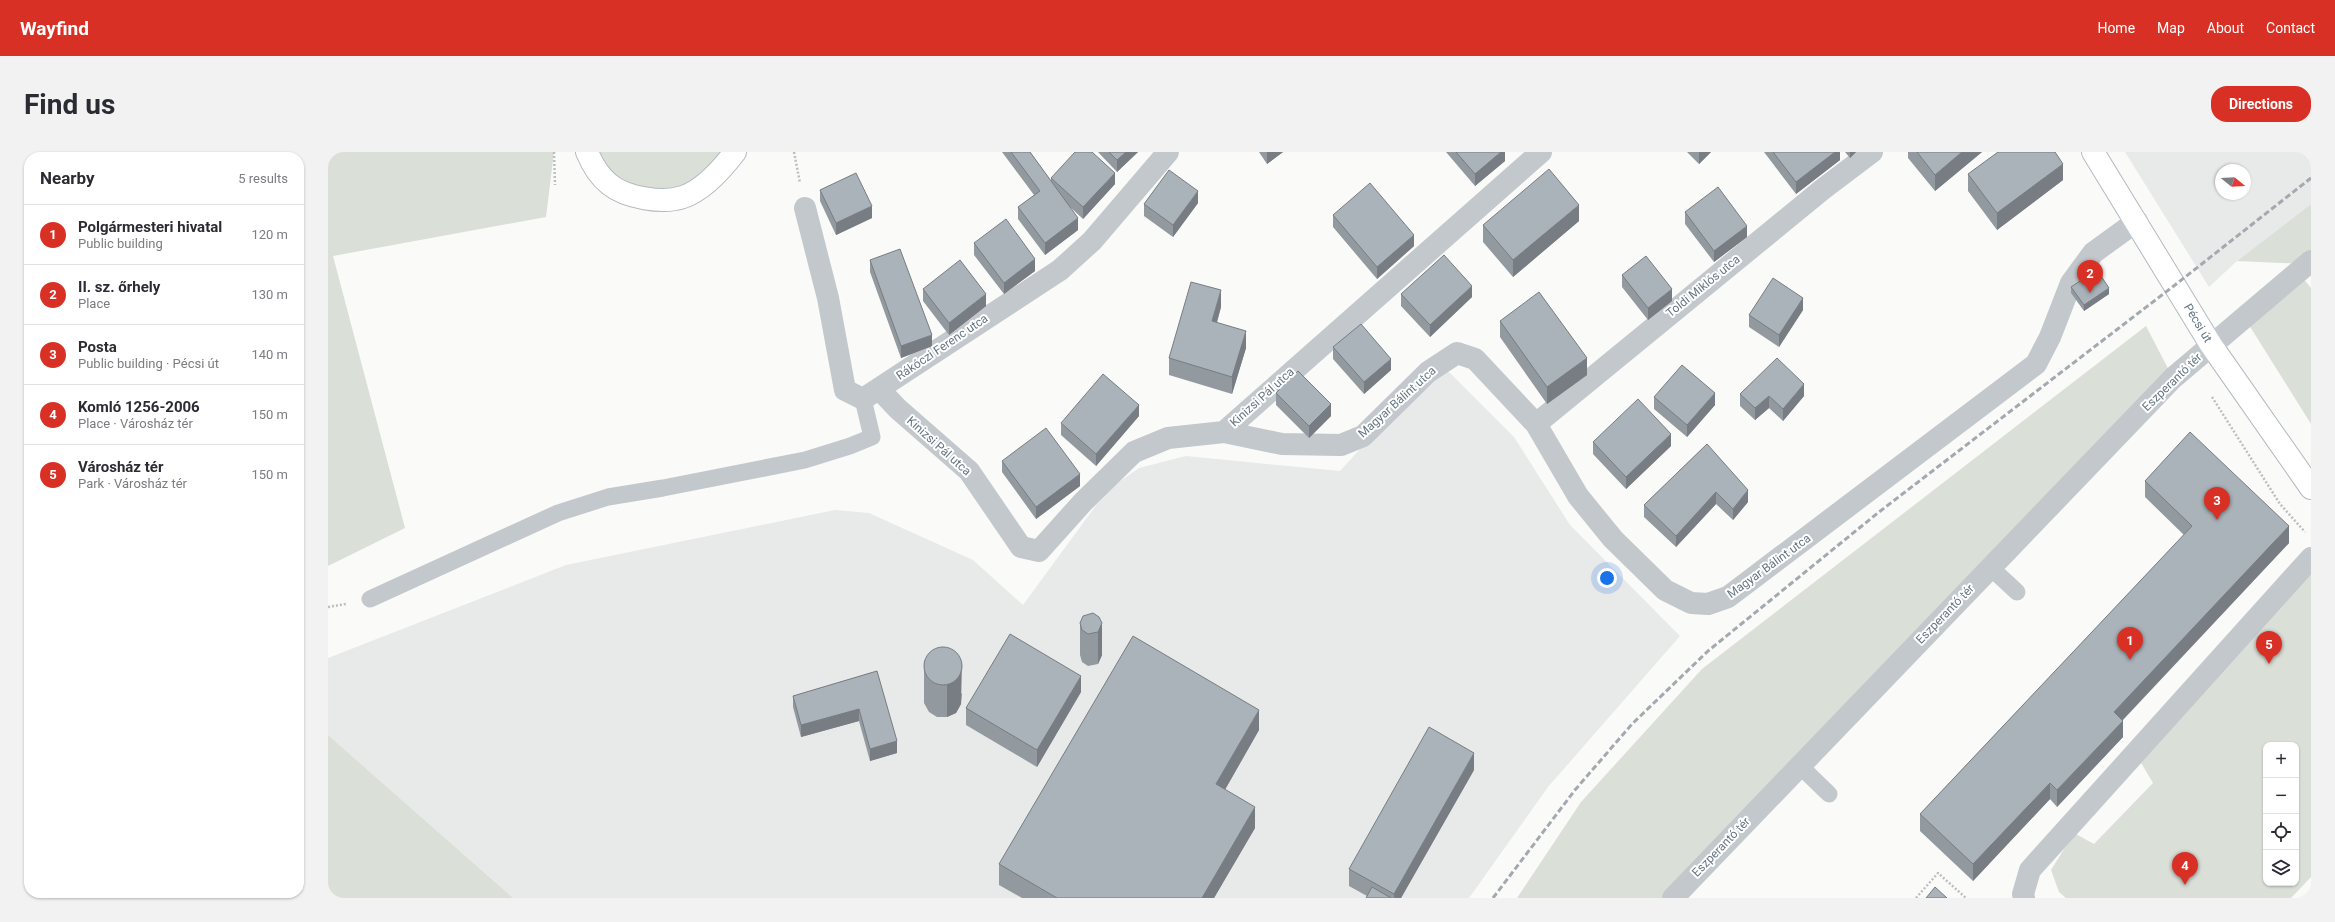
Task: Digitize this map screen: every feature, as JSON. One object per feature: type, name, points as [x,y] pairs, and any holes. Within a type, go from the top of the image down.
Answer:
[{"type":"main road","points":[[587,152],[592,165],[610,185],[627,193],[650,200],[683,197],[716,176],[735,152]]},
{"type":"main road","name":"Pécsi út","points":[[2093,152],[2211,345],[2311,488]]},
{"type":"street","name":"Rákóczi Ferenc utca","points":[[871,394],[1060,270],[1092,241],[1168,152]]},
{"type":"street","name":"Kinizsi Pál utca","points":[[871,394],[898,408],[969,471],[1021,548],[1039,552],[1083,502],[1134,452],[1168,438],[1224,432],[1541,152]]},
{"type":"street","name":"Toldi Miklós utca","points":[[1536,424],[1823,189],[1872,152]]},
{"type":"street","points":[[805,208],[828,298],[845,390],[871,394]]},
{"type":"street","name":"Magyar Bálint utca","points":[[1224,432],[1282,444],[1341,445],[1363,436],[1428,372],[1457,353],[1475,359],[1536,424],[1578,496],[1613,539],[1665,590],[1691,602],[1708,604],[1728,597],[2036,364],[2050,337],[2071,282],[2093,254],[2136,221]]},
{"type":"street","name":"Eszperantó tér","points":[[1684,894],[1799,765],[2168,383],[2311,261]]},
{"type":"street","points":[[2024,898],[2023,894],[2030,870],[2311,558]]},
{"type":"lane","points":[[370,599],[558,513],[608,497],[663,488],[805,460],[850,446],[872,437],[871,394]]},
{"type":"lane","points":[[1990,567],[2017,592]]},
{"type":"lane","points":[[1799,765],[1829,794]]},
{"type":"path","points":[[554,152],[555,185]]},
{"type":"path","points":[[794,152],[805,208]]},
{"type":"path","points":[[2191,363],[2280,504],[2306,533]]},
{"type":"path","points":[[1916,898],[1938,873],[1966,898]]},
{"type":"shaded area","points":[[328,152],[554,152],[546,217],[333,256],[405,528],[328,566]]},
{"type":"shaded area","points":[[587,152],[735,152],[683,197],[627,193]]},
{"type":"shaded area","points":[[2125,152],[2311,152],[2311,204],[2237,261],[2209,287]]},
{"type":"shaded area","points":[[2311,204],[2311,262],[2307,264],[2237,261]]},
{"type":"shaded area","points":[[2298,272],[2311,288],[2311,424],[2244,317]]},
{"type":"shaded area","points":[[2146,326],[2173,378],[1673,898],[1517,898],[1581,802],[1702,669]]},
{"type":"shaded area","points":[[1440,368],[1450,373],[1514,437],[1570,525],[1680,636],[1548,787],[1469,898],[513,898],[328,735],[328,658],[566,565],[835,510],[869,513],[973,560],[1023,605],[1097,504],[1116,484],[1139,468],[1186,456],[1340,471],[1428,375]]},
{"type":"shaded area","points":[[2311,571],[2311,877],[2291,898],[2066,898],[2059,892],[2051,870],[2074,833],[2094,844],[2153,783],[2140,761]]},
{"type":"shaded area","points":[[328,735],[513,898],[328,898]]},
{"type":"building","points":[[1011,152],[1030,152],[1078,218],[1045,243],[1018,207],[1040,191]]},
{"type":"building","points":[[1075,152],[1092,152],[1115,173],[1083,207],[1051,178]]},
{"type":"building","points":[[1109,152],[1126,152],[1117,160]]},
{"type":"building","points":[[1456,152],[1501,152],[1475,174]]},
{"type":"building","points":[[1773,152],[1835,152],[1796,182]]},
{"type":"building","points":[[1917,152],[1962,152],[1935,175]]},
{"type":"building","points":[[1998,152],[2055,152],[2063,164],[1997,213],[1968,174]]},
{"type":"building","points":[[1549,169],[1579,205],[1513,260],[1483,225]]},
{"type":"building","points":[[1169,170],[1198,191],[1173,225],[1144,204]]},
{"type":"building","points":[[856,173],[872,206],[836,223],[820,190]]},
{"type":"building","points":[[1370,183],[1414,235],[1377,267],[1333,215]]},
{"type":"building","points":[[1718,187],[1747,226],[1714,251],[1685,212]]},
{"type":"building","points":[[1006,219],[1035,259],[1004,283],[974,243]]},
{"type":"building","points":[[900,249],[932,335],[901,346],[870,260]]},
{"type":"building","points":[[1444,255],[1472,286],[1430,325],[1401,294]]},
{"type":"building","points":[[1646,256],[1672,289],[1648,308],[1622,275]]},
{"type":"building","points":[[960,260],[986,294],[949,323],[923,289]]},
{"type":"building","points":[[2097,270],[2109,288],[2084,305],[2071,287]]},
{"type":"building","points":[[1773,278],[1803,298],[1779,335],[1749,315]]},
{"type":"building","points":[[1191,282],[1221,290],[1212,321],[1246,331],[1232,377],[1169,358]]},
{"type":"building","points":[[1539,292],[1587,358],[1547,387],[1500,321]]},
{"type":"building","points":[[1361,324],[1391,359],[1364,382],[1333,347]]},
{"type":"building","points":[[1777,358],[1804,384],[1783,409],[1769,396],[1755,408],[1740,394]]},
{"type":"building","points":[[1682,365],[1715,393],[1687,425],[1654,397]]},
{"type":"building","points":[[1298,371],[1331,404],[1309,426],[1276,393]]},
{"type":"building","points":[[1103,374],[1139,405],[1096,454],[1061,423]]},
{"type":"building","points":[[1638,399],[1671,434],[1626,477],[1593,442]]},
{"type":"building","points":[[1046,428],[1080,474],[1036,507],[1002,461]]},
{"type":"building","points":[[2190,432],[2289,526],[2114,712],[2123,721],[2057,790],[2050,783],[1973,864],[1920,814],[2192,526],[2145,481]]},
{"type":"building","points":[[1707,444],[1748,490],[1733,509],[1716,492],[1676,536],[1644,505]]},
{"type":"building","points":[[1093,613],[1099,617],[1102,623],[1098,632],[1088,634],[1082,630],[1080,623],[1083,616]]},
{"type":"building","points":[[1010,634],[1081,676],[1037,750],[966,708]]},
{"type":"building","points":[[1133,636],[1259,710],[1216,784],[1255,807],[1202,898],[1057,898],[999,864]]},
{"type":"building","points":[[943,647],[953,650],[959,656],[962,666],[959,676],[953,682],[943,685],[933,682],[927,676],[924,666],[927,656],[933,650]]},
{"type":"building","points":[[877,671],[897,741],[870,749],[859,709],[801,725],[793,696]]},
{"type":"building","points":[[1429,727],[1474,753],[1394,894],[1349,869]]},
{"type":"building","points":[[1372,887],[1391,898],[1366,898]]},
{"type":"building","points":[[1935,887],[1947,898],[1926,898]]},
{"type":"railway","points":[[1493,898],[1575,790],[1632,724],[1708,651],[1879,512],[2175,285],[2311,178]]},
{"type":"place","name":"II. sz. őrhely","points":[[2090,293]]},
{"type":"place","name":"Posta","points":[[2217,520]]},
{"type":"place","name":"Polgármesteri hivatal","points":[[2130,660]]},
{"type":"place","name":"Városház tér","points":[[2269,664]]},
{"type":"place","name":"Komló 1256-2006","points":[[2185,885]]}]
